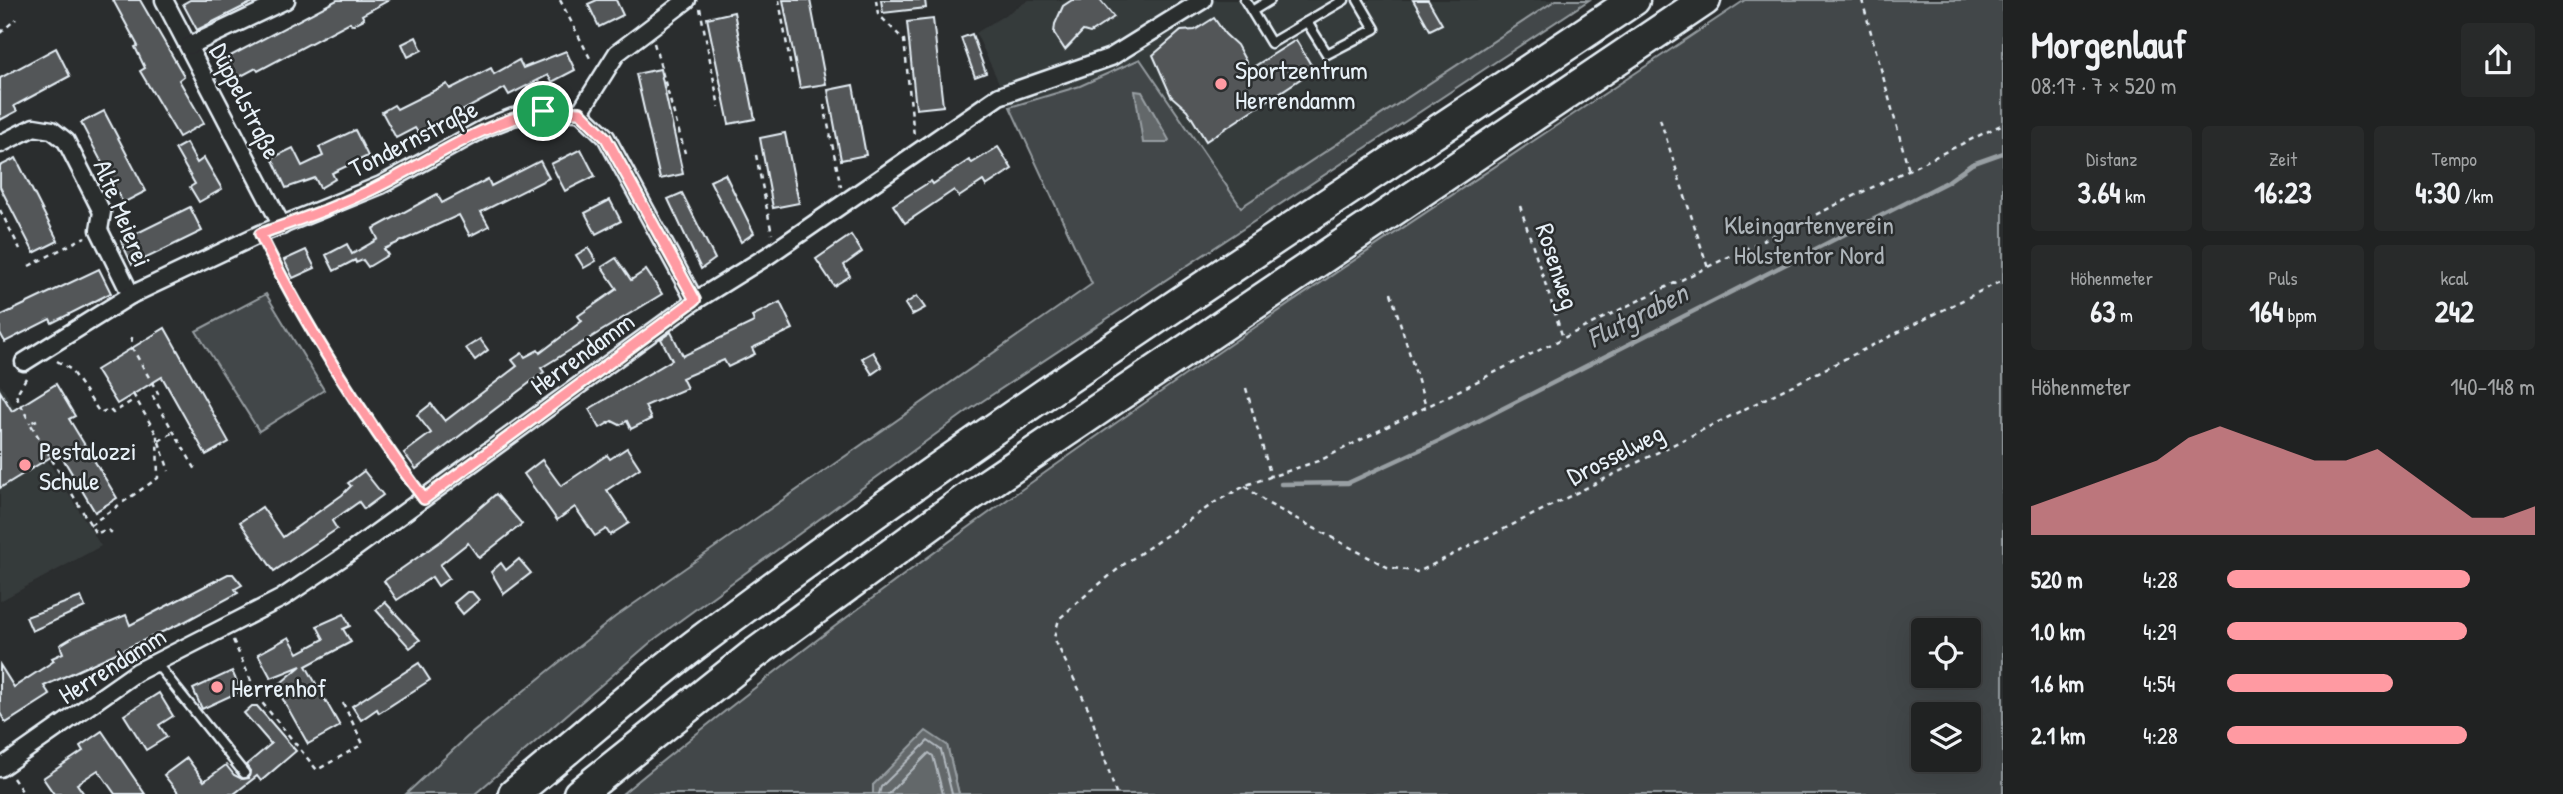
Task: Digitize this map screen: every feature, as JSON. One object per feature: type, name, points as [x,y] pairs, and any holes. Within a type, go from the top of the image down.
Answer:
[{"type":"highway","points":[[514,794],[693,647],[872,515],[1173,308],[1634,0]]},
{"type":"highway","points":[[579,794],[753,655],[973,494],[1705,0]]},
{"type":"highway","points":[[601,794],[753,655]]},
{"type":"street","name":"Düppelstraße","points":[[164,0],[282,226]]},
{"type":"street","points":[[189,46],[286,0]]},
{"type":"street","points":[[687,0],[649,26],[617,53],[599,77],[580,112],[606,138],[695,300]]},
{"type":"street","name":"Herrendamm","points":[[2,767],[94,700],[156,663],[282,598],[424,499],[695,300],[775,250],[999,96],[1111,57],[1203,0]]},
{"type":"street","name":"Tondernstraße","points":[[282,226],[381,185],[485,128],[513,117],[543,111],[580,112]]},
{"type":"street","name":"Alte Meierei","points":[[0,144],[34,127],[52,130],[66,141],[102,212],[99,230],[131,295]]},
{"type":"street","name":"Alte Meierei","points":[[24,362],[131,295],[282,226]]},
{"type":"lane","points":[[1245,0],[1271,43],[1344,0]]},
{"type":"lane","points":[[1252,11],[1270,0]]},
{"type":"lane","points":[[1307,22],[1327,54],[1375,29],[1358,0]]},
{"type":"lane","points":[[156,663],[244,773]]},
{"type":"path","points":[[560,0],[599,77]]},
{"type":"path","points":[[698,0],[719,107]]},
{"type":"path","points":[[779,0],[792,74]]},
{"type":"path","points":[[876,0],[878,14],[904,40],[915,153]]},
{"type":"path","points":[[1862,0],[1909,171]]},
{"type":"path","points":[[0,33],[16,19]]},
{"type":"path","points":[[649,26],[685,153]]},
{"type":"path","points":[[824,105],[844,202]]},
{"type":"path","points":[[1660,119],[1708,268]]},
{"type":"path","points":[[1116,794],[1090,712],[1054,638],[1059,619],[1123,565],[1165,534],[1245,486],[1321,460],[1563,338],[2003,124]]},
{"type":"path","points":[[756,155],[775,250]]},
{"type":"path","name":"Rosenweg","points":[[1520,206],[1563,338]]},
{"type":"path","points":[[0,210],[20,249]]},
{"type":"path","points":[[29,266],[99,230]]},
{"type":"path","points":[[260,234],[286,288],[327,358],[376,434],[424,499]]},
{"type":"path","name":"Drosselweg","points":[[1245,486],[1267,503],[1387,567],[1418,572],[2003,280]]},
{"type":"path","points":[[1391,293],[1426,407]]},
{"type":"path","points":[[132,337],[131,346],[158,393],[152,395],[196,470]]},
{"type":"path","points":[[112,533],[107,529],[96,534],[30,423],[16,394],[41,351],[70,369],[100,413],[109,408],[113,413],[135,399]]},
{"type":"path","points":[[1246,388],[1271,477]]},
{"type":"path","points":[[133,394],[157,435],[169,471]]},
{"type":"path","points":[[30,423],[37,420]]},
{"type":"path","points":[[159,441],[173,432]]},
{"type":"path","points":[[90,524],[158,478],[157,435]]},
{"type":"path","points":[[228,627],[259,699],[317,770],[363,744],[343,703]]},
{"type":"path","points":[[2,767],[24,794]]},
{"type":"shaded area","points":[[1029,0],[1556,0],[1241,207],[1140,60],[1080,86],[1010,107],[976,33]]},
{"type":"shaded area","name":"Pestalozzi Schule","points":[[0,384],[101,546],[0,601]]},
{"type":"green space","points":[[1556,0],[1589,0],[969,410],[652,641],[475,794],[406,794],[467,737],[615,617],[1092,284],[1010,107],[1080,86],[1140,59],[1241,207]]},
{"type":"green space","name":"Kleingartenverein Holstentor Nord","points":[[1745,0],[2003,0],[2003,794],[959,794],[947,745],[873,785],[873,794],[622,794],[756,687],[893,583],[1173,383]]},
{"type":"green space","points":[[266,294],[324,390],[259,431],[196,331]]},
{"type":"water","points":[[1135,91],[1142,92],[1169,140],[1166,143],[1143,143]]},
{"type":"water","points":[[926,731],[947,745],[959,794],[873,794],[873,785]]},
{"type":"building","points":[[113,0],[140,0],[184,76],[179,80],[204,123],[179,137],[140,71],[145,68],[135,47],[138,46]]},
{"type":"building","points":[[190,0],[257,0],[197,30],[183,4]]},
{"type":"building","points":[[337,0],[389,0],[362,15],[364,19],[352,25],[350,22],[258,71],[256,68],[230,82],[219,62]]},
{"type":"building","points":[[597,0],[616,0],[623,15],[599,27],[588,4]]},
{"type":"building","points":[[783,0],[810,0],[826,84],[800,88]]},
{"type":"building","points":[[881,0],[925,0],[926,8],[883,13]]},
{"type":"building","points":[[1072,0],[1100,0],[1114,17],[1090,33],[1083,31],[1065,50],[1054,33],[1055,24],[1063,6]]},
{"type":"building","points":[[1413,0],[1428,0],[1442,24],[1430,30]]},
{"type":"building","points":[[734,12],[755,119],[729,124],[707,18]]},
{"type":"building","points":[[1214,18],[1237,45],[1250,69],[1296,40],[1314,70],[1206,141],[1187,110],[1171,96],[1153,55],[1181,31],[1195,30]]},
{"type":"building","points":[[933,19],[943,106],[916,109],[907,22]]},
{"type":"building","points":[[972,34],[986,73],[975,77],[961,38]]},
{"type":"building","points":[[416,37],[422,50],[408,57],[402,44]]},
{"type":"building","points":[[56,48],[70,76],[14,106],[17,111],[0,120],[0,78]]},
{"type":"building","points":[[566,51],[575,70],[552,82],[548,75],[509,95],[505,88],[419,134],[415,128],[396,138],[382,112],[394,105],[397,109],[447,84],[450,89],[491,68],[494,74],[519,60],[523,68]]},
{"type":"building","points":[[660,69],[683,174],[660,179],[636,74]]},
{"type":"building","points":[[853,85],[866,155],[841,160],[828,90]]},
{"type":"building","points":[[104,111],[146,191],[123,203],[81,123]]},
{"type":"building","points":[[355,130],[368,156],[332,173],[335,179],[320,188],[315,178],[286,188],[272,158],[293,148],[302,166],[323,156],[319,147]]},
{"type":"building","points":[[785,133],[799,203],[773,208],[760,138]]},
{"type":"building","points":[[186,143],[197,163],[204,158],[222,189],[199,202],[190,187],[195,184],[175,149]]},
{"type":"building","points":[[998,147],[1012,169],[986,186],[983,181],[959,197],[954,190],[905,223],[893,205],[931,181],[933,184],[969,160],[972,163]]},
{"type":"building","points":[[581,149],[595,176],[565,191],[551,164]]},
{"type":"building","points":[[16,158],[58,241],[34,253],[0,187],[0,166]]},
{"type":"building","points":[[540,161],[549,178],[481,212],[489,226],[470,236],[459,215],[384,249],[388,255],[368,267],[363,260],[356,263],[355,260],[334,271],[326,255],[347,244],[352,254],[378,239],[373,229],[437,194],[442,203],[488,179],[491,186]]},
{"type":"building","points":[[725,174],[754,233],[741,242],[710,181]]},
{"type":"building","points":[[682,193],[715,259],[701,269],[668,199]]},
{"type":"building","points":[[610,200],[621,221],[596,234],[585,213]]},
{"type":"building","points":[[190,207],[202,231],[132,265],[121,241]]},
{"type":"building","points":[[851,235],[862,252],[844,265],[850,276],[834,286],[816,259]]},
{"type":"building","points":[[588,248],[596,261],[584,268],[576,255]]},
{"type":"building","points":[[306,250],[315,268],[293,278],[284,260]]},
{"type":"building","points":[[616,258],[631,280],[646,270],[662,294],[541,368],[544,372],[416,469],[404,453],[431,433],[417,415],[431,404],[445,421],[517,366],[512,360],[522,353],[525,357],[538,350],[540,353],[582,321],[578,316],[617,289],[602,267]]},
{"type":"building","points":[[99,269],[111,293],[52,323],[50,319],[5,342],[0,333],[0,316]]},
{"type":"building","points":[[917,296],[925,308],[912,315],[905,304]]},
{"type":"building","points":[[780,302],[793,329],[752,348],[755,354],[728,367],[724,360],[682,378],[687,388],[645,406],[651,419],[631,429],[627,421],[620,425],[612,421],[600,428],[589,409],[672,360],[661,339],[671,332],[683,356],[754,322],[752,316]]},
{"type":"building","points":[[165,328],[229,442],[206,455],[162,377],[117,404],[96,370]]},
{"type":"building","points":[[480,339],[488,350],[475,360],[466,348]]},
{"type":"building","points":[[873,352],[882,367],[872,374],[862,358]]},
{"type":"building","points":[[56,384],[75,416],[69,419],[117,498],[95,512],[59,452],[0,488],[0,391],[12,411]]},
{"type":"building","points":[[627,448],[640,468],[607,490],[629,523],[610,535],[606,529],[595,536],[575,507],[557,520],[524,474],[542,460],[561,486],[607,455],[610,459]]},
{"type":"building","points":[[364,471],[383,495],[364,509],[359,502],[332,521],[337,529],[274,571],[240,522],[262,507],[283,537],[342,495],[351,486],[348,483]]},
{"type":"building","points":[[496,494],[522,524],[479,558],[468,543],[440,565],[449,578],[438,586],[432,577],[397,600],[384,581],[441,541]]},
{"type":"building","points":[[519,559],[531,573],[504,594],[491,572],[501,563],[506,570]]},
{"type":"building","points":[[228,574],[233,574],[242,585],[235,589],[238,593],[186,621],[44,686],[50,695],[6,723],[0,713],[0,665],[14,687],[54,661],[52,658],[63,653],[60,645],[75,636],[126,615],[130,625]]},
{"type":"building","points":[[467,592],[472,592],[479,600],[463,614],[454,603]]},
{"type":"building","points":[[81,597],[85,607],[32,631],[26,617]]},
{"type":"building","points":[[385,602],[420,640],[410,648],[376,610]]},
{"type":"building","points":[[344,614],[350,626],[343,629],[351,642],[306,666],[340,726],[308,744],[276,687],[301,666],[271,678],[258,654],[289,637],[298,653],[324,639],[317,626]]},
{"type":"building","points":[[419,663],[430,680],[379,713],[377,709],[361,720],[352,706]]},
{"type":"building","points":[[232,671],[241,691],[202,709],[193,689]]},
{"type":"building","points":[[159,693],[173,716],[159,725],[167,737],[146,750],[124,715]]},
{"type":"building","points":[[252,706],[257,706],[296,751],[261,781],[257,776],[234,794],[179,794],[164,775],[187,758],[204,781],[226,765],[234,775],[242,779],[249,778],[250,771],[246,765],[271,744],[244,713]]},
{"type":"building","points":[[102,731],[145,794],[115,794],[98,770],[77,784],[84,794],[54,794],[43,778],[83,751],[80,746]]},
{"type":"waterway","name":"Flutgraben","points":[[1281,484],[1348,483],[1441,440],[1947,182],[1972,164],[2003,153]]},
{"type":"place","name":"Sportzentrum Herrendamm","points":[[1221,84]]},
{"type":"place","name":"Pestalozzi Schule","points":[[25,465]]},
{"type":"place","name":"Herrenhof","points":[[217,687]]},
{"type":"route","points":[[543,111],[580,112],[606,138],[695,300],[424,499],[376,434],[327,358],[286,288],[260,234],[381,185],[485,128],[513,117],[543,111]]}]
